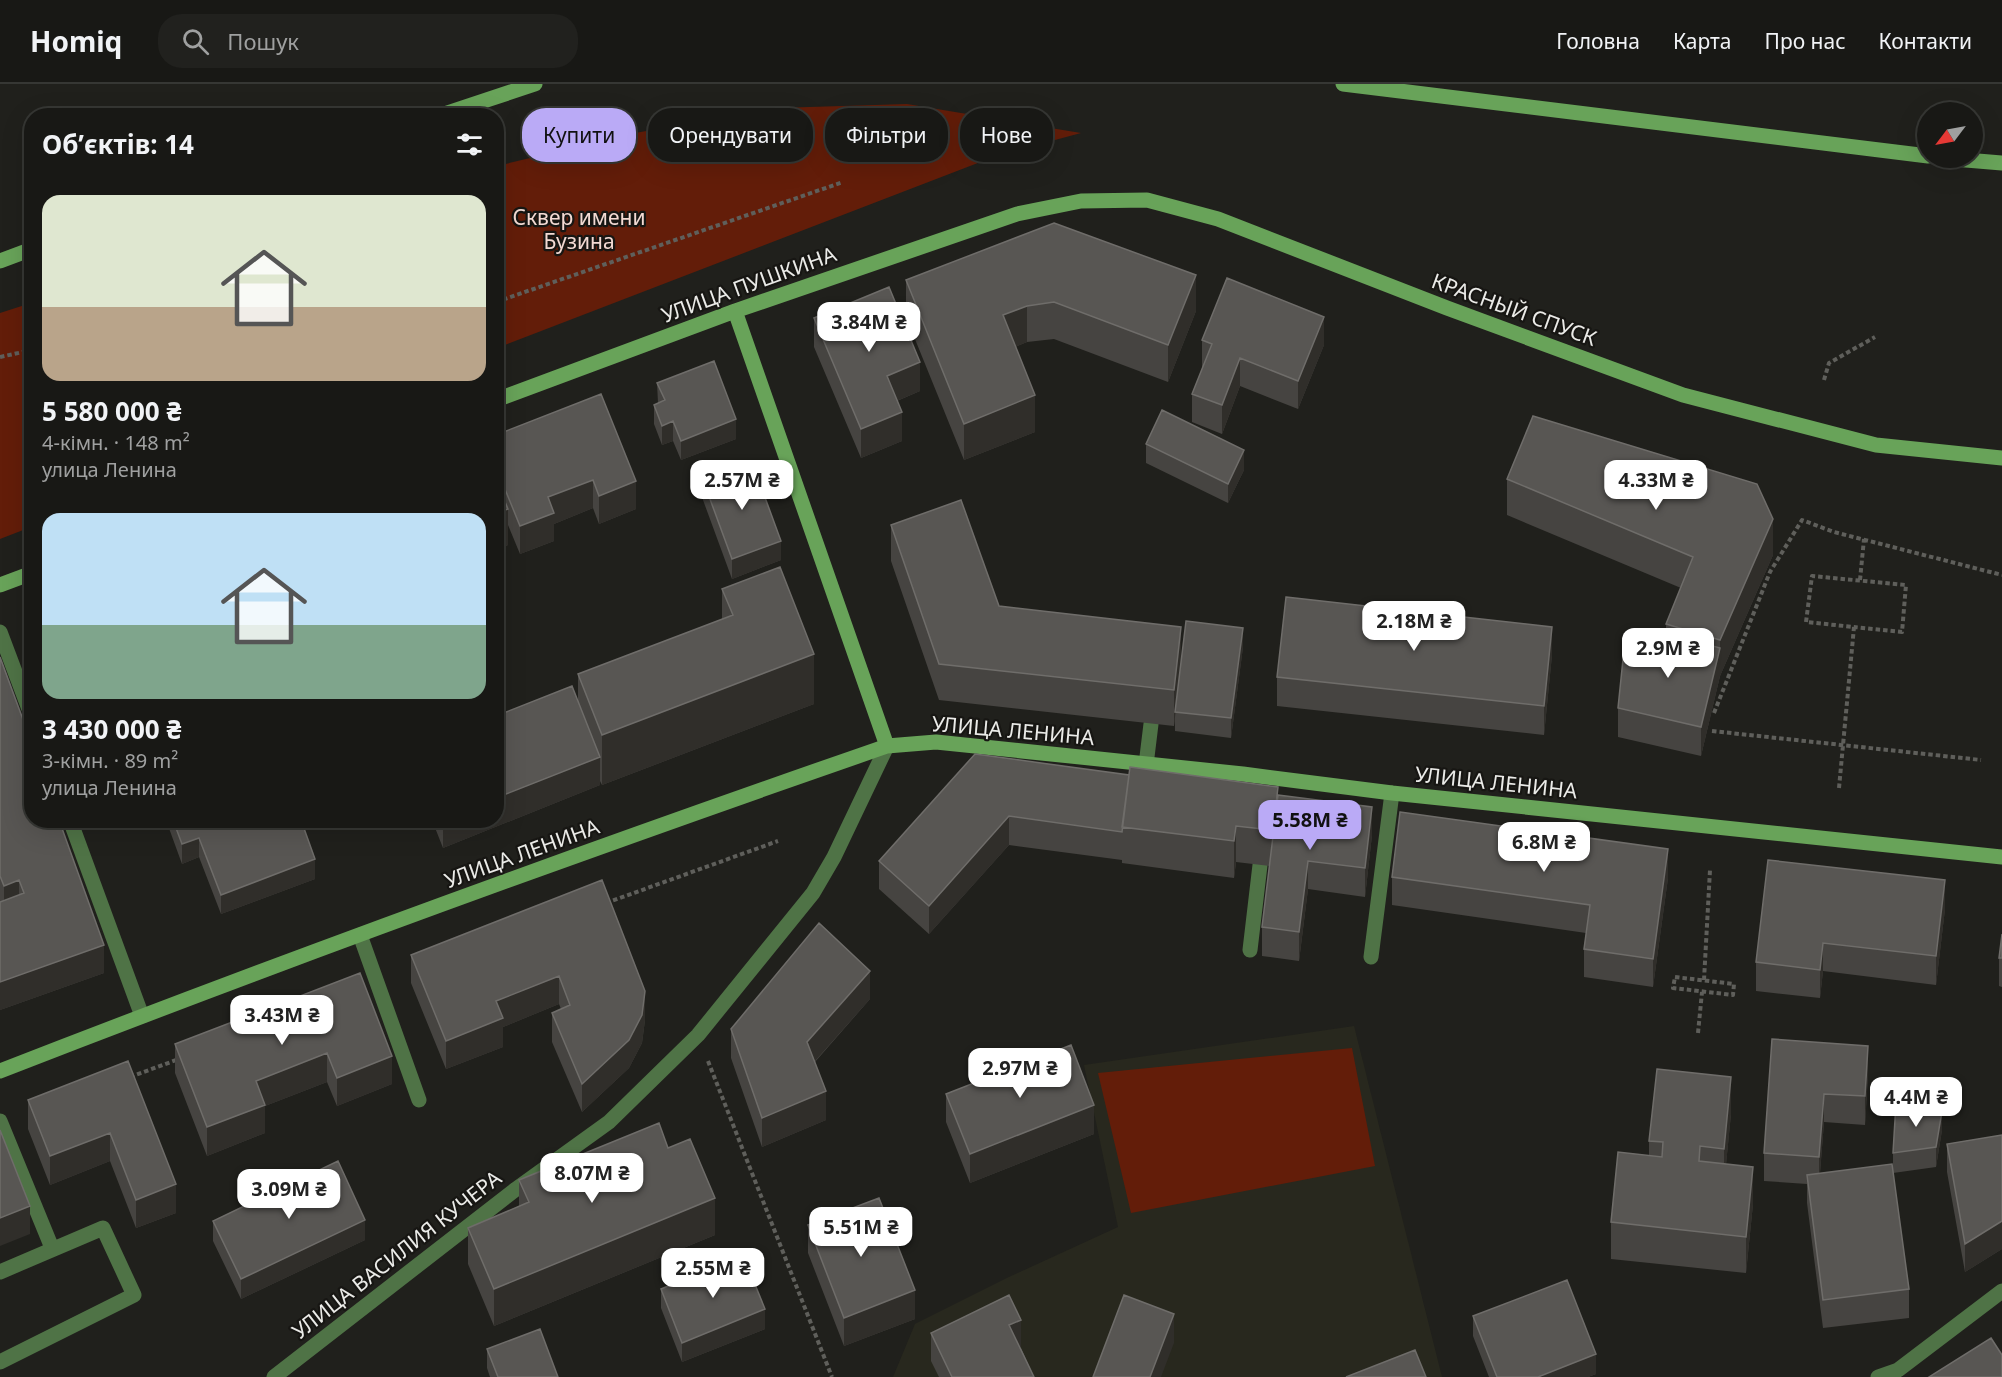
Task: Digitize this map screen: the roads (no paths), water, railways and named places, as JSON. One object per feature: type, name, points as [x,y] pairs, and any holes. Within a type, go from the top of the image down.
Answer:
[{"type":"main road","points":[[462,108],[535,84]]},
{"type":"main road","points":[[1343,84],[1917,155]]},
{"type":"main road","points":[[1983,161],[2002,163]]},
{"type":"main road","name":"КРАСНЫЙ СПУСК","points":[[1017,214],[1081,201],[1147,200],[1218,219],[1447,308],[1683,395],[1876,445],[2002,458]]},
{"type":"main road","name":"УЛИЦА ПУШКИНА","points":[[504,397],[735,311],[1017,214]]},
{"type":"main road","points":[[0,261],[24,252]]},
{"type":"main road","points":[[735,311],[887,746]]},
{"type":"main road","points":[[0,585],[24,576]]},
{"type":"main road","name":"УЛИЦА ЛЕНИНА","points":[[0,1071],[360,935],[887,746],[936,742],[2002,857]]},
{"type":"street","points":[[0,632],[24,696]]},
{"type":"street","points":[[1146,765],[1150,724]]},
{"type":"street","name":"УЛИЦА ВАСИЛИЯ КУЧЕРА","points":[[274,1377],[516,1189],[609,1122],[698,1035],[813,893],[834,857],[887,746]]},
{"type":"street","points":[[1268,796],[1269,777]]},
{"type":"street","points":[[1371,957],[1392,793]]},
{"type":"street","points":[[73,828],[142,1016]]},
{"type":"street","points":[[1250,950],[1260,865]]},
{"type":"street","points":[[360,935],[419,1100]]},
{"type":"street","points":[[0,1121],[52,1248]]},
{"type":"street","points":[[0,1272],[103,1228],[134,1295],[0,1362]]},
{"type":"street","points":[[1878,1377],[1898,1370],[2002,1291]]},
{"type":"park label","name":"Сквер имени Бузина","points":[[579,230]]}]
